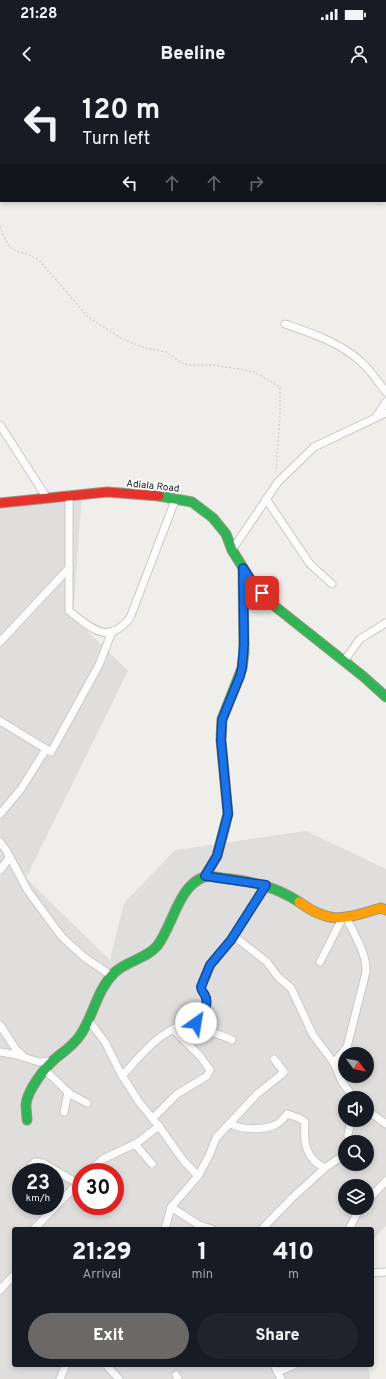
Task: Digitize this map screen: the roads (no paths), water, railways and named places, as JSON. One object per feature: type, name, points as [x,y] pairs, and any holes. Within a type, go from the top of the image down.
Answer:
[{"type":"street","points":[[285,324],[328,340],[354,357],[361,362],[386,392]]},
{"type":"street","points":[[376,417],[386,402]]},
{"type":"street","points":[[232,550],[278,482],[314,447],[386,413]]},
{"type":"street","points":[[0,425],[47,498]]},
{"type":"street","name":"Adiala Road","points":[[0,502],[107,492],[166,496],[192,502],[213,518],[226,534],[232,550],[252,582],[272,604],[344,661],[386,697]]},
{"type":"street","points":[[69,496],[69,611],[87,625],[100,632],[111,634]]},
{"type":"street","points":[[0,721],[51,752],[54,750],[99,665],[111,634],[123,627],[130,618],[176,498]]},
{"type":"street","points":[[266,499],[310,564],[332,584]]},
{"type":"street","points":[[0,642],[69,568]]},
{"type":"street","points":[[27,1120],[26,1104],[29,1096],[52,1060],[75,1043],[81,1036],[89,1021],[94,1002],[100,991],[115,971],[126,964],[144,957],[156,946],[164,935],[190,886],[205,876],[217,856],[228,814],[221,740],[222,720],[242,668],[244,641],[243,568]]},
{"type":"street","points":[[344,661],[360,639],[386,623]]},
{"type":"street","points":[[0,814],[21,789],[46,749]]},
{"type":"street","points":[[0,842],[10,857],[28,891],[62,937],[84,957],[112,976]]},
{"type":"street","points":[[0,870],[10,857]]},
{"type":"street","points":[[205,876],[266,885],[293,898],[314,913],[330,918],[345,917],[382,908],[386,910]]},
{"type":"street","points":[[122,1076],[162,1035],[190,1023],[197,1023],[202,1018],[206,1007],[206,998],[201,990],[201,987],[210,965],[234,936],[266,885]]},
{"type":"street","points":[[320,962],[345,917]]},
{"type":"street","points":[[334,1063],[347,1047],[366,972],[366,965],[361,950],[345,917]]},
{"type":"street","points":[[234,936],[266,962],[278,977],[291,988],[313,1035],[334,1063],[342,1082],[349,1091]]},
{"type":"street","points":[[89,1021],[105,1042],[122,1076],[141,1105],[154,1118],[183,1160],[198,1176]]},
{"type":"street","points":[[190,1023],[206,1032],[232,1040]]},
{"type":"street","points":[[0,1025],[15,1048],[26,1059]]},
{"type":"street","points":[[154,1118],[176,1094],[207,1076],[210,1070],[200,1056],[173,1029]]},
{"type":"street","points":[[0,1052],[39,1062],[52,1060]]},
{"type":"street","points":[[165,1227],[171,1207],[198,1176],[209,1156],[216,1138],[231,1124],[257,1094],[284,1072],[274,1059]]},
{"type":"street","points":[[45,1070],[68,1092],[87,1103]]},
{"type":"street","points":[[64,1112],[68,1092]]},
{"type":"street","points":[[231,1124],[244,1127],[265,1128],[276,1125],[287,1114],[299,1118],[304,1122],[303,1138],[307,1151],[312,1160],[325,1168]]},
{"type":"street","points":[[374,1115],[386,1124]]},
{"type":"street","points":[[98,1163],[103,1159],[135,1144],[159,1126]]},
{"type":"street","points":[[135,1144],[152,1164]]},
{"type":"street","points":[[266,1227],[287,1203],[325,1168],[338,1159]]},
{"type":"street","points":[[374,1194],[386,1182]]},
{"type":"street","points":[[36,1227],[72,1189]]},
{"type":"street","points":[[171,1207],[199,1225],[206,1227]]},
{"type":"street","points":[[350,1227],[356,1215]]},
{"type":"street","points":[[374,1273],[386,1272]]},
{"type":"street","points":[[0,1290],[12,1277]]},
{"type":"street","points":[[60,1379],[65,1367]]},
{"type":"street","points":[[108,1367],[119,1379]]},
{"type":"street","points":[[279,1376],[291,1367]]}]
